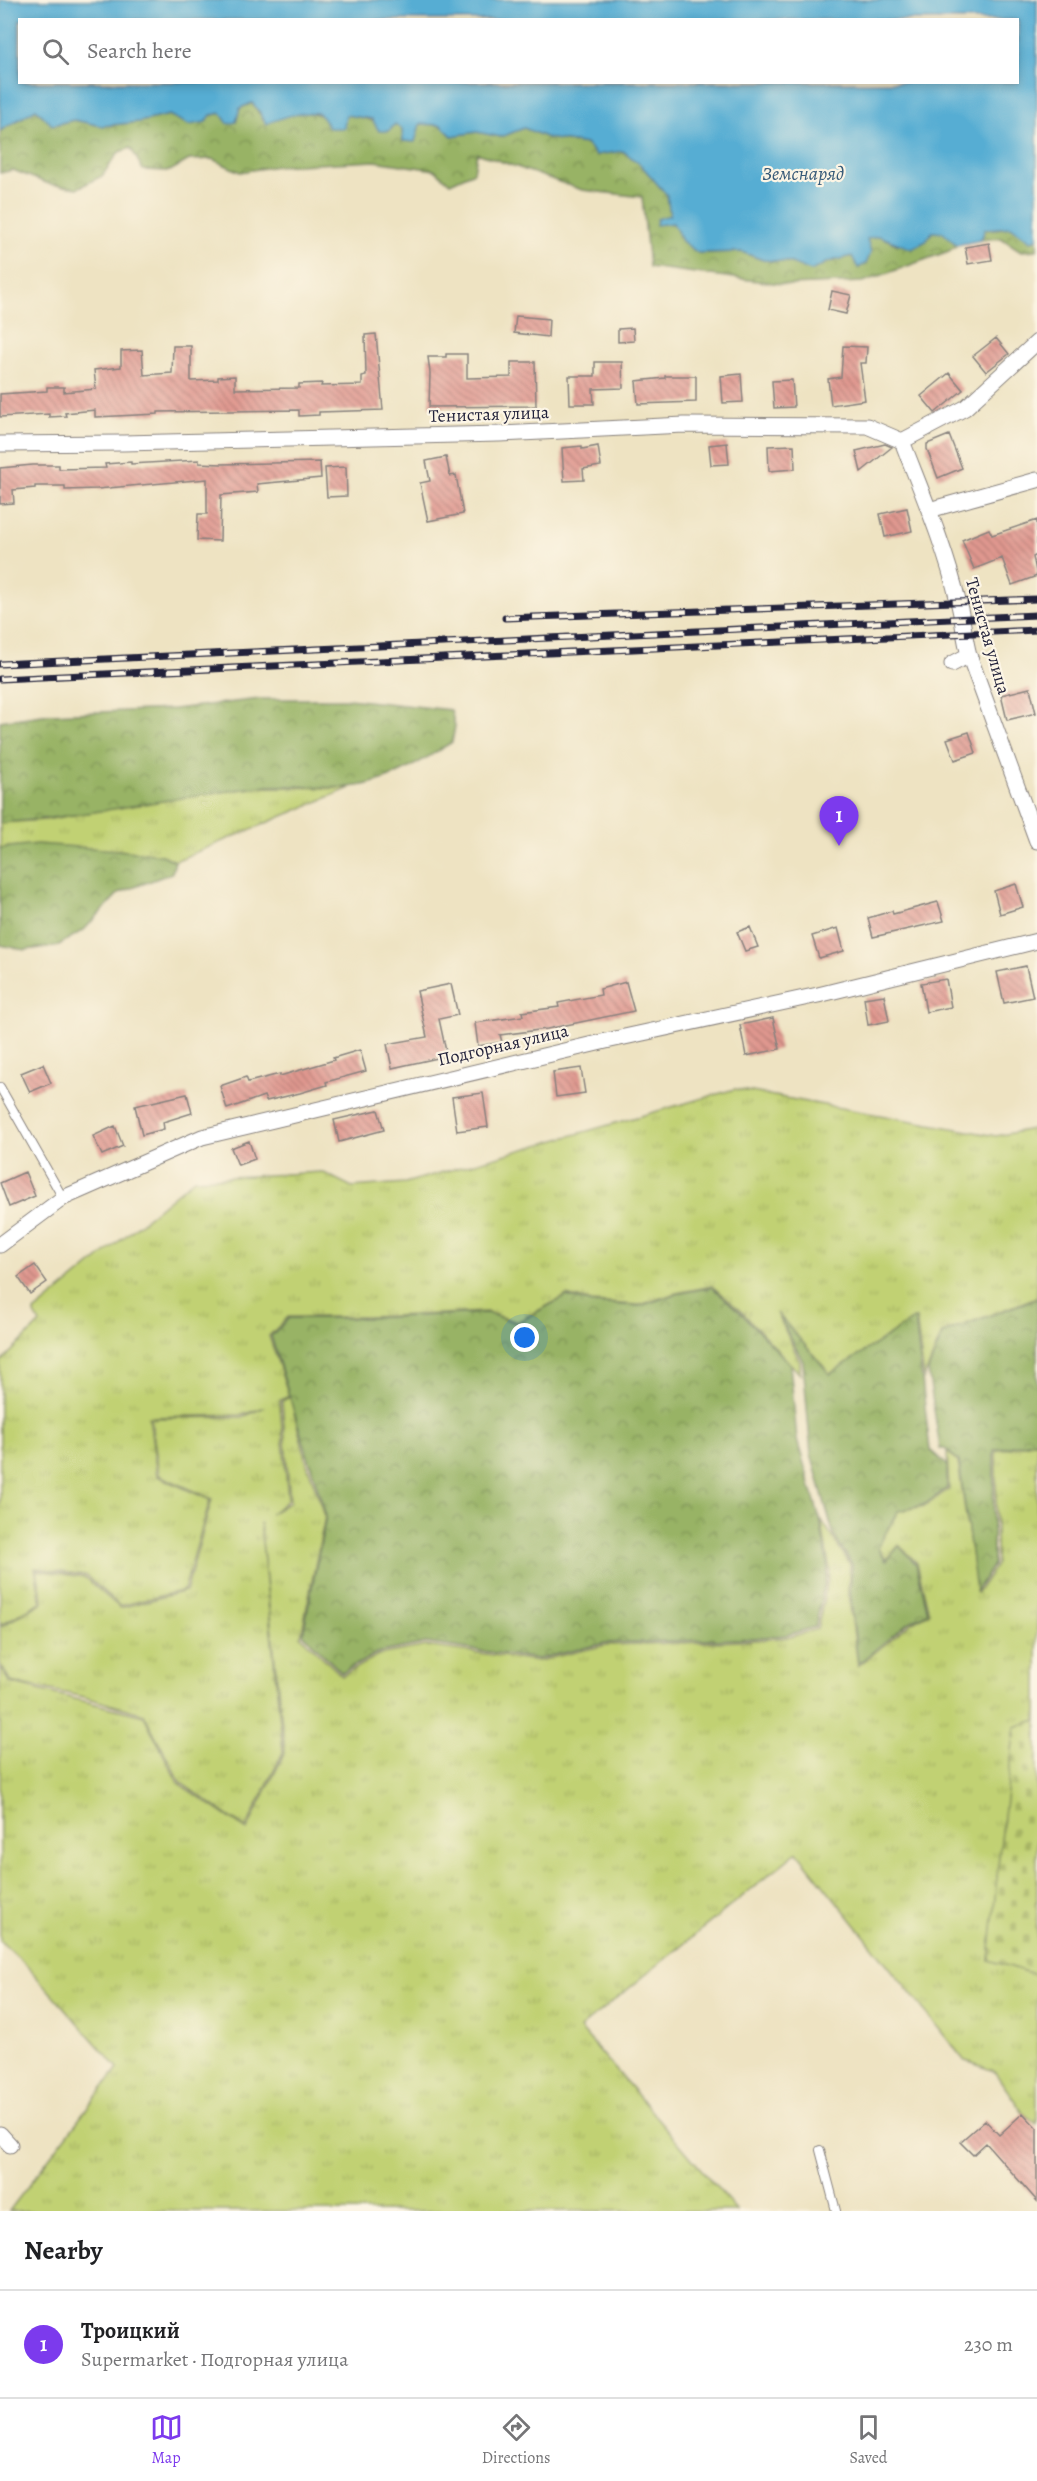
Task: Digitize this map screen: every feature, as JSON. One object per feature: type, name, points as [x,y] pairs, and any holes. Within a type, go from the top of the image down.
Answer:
[{"type":"street","points":[[902,441],[965,408],[1037,342]]},
{"type":"street","name":"Тенистая улица","points":[[0,444],[499,434],[684,425],[867,426],[902,441],[929,510],[958,601],[969,655],[1037,841]]},
{"type":"street","points":[[929,510],[1037,480]]},
{"type":"street","points":[[952,664],[969,655]]},
{"type":"street","name":"Подгорная улица","points":[[0,1245],[63,1198],[202,1137],[606,1041],[818,995],[1037,941]]},
{"type":"lane","points":[[0,1087],[63,1198]]},
{"type":"lane","points":[[820,2150],[836,2211]]},
{"type":"green space","points":[[252,103],[266,123],[289,114],[306,112],[322,116],[343,128],[345,115],[368,120],[389,131],[395,124],[402,129],[403,141],[419,124],[441,125],[452,136],[477,132],[501,137],[524,128],[548,138],[586,144],[596,155],[623,151],[641,165],[667,195],[670,215],[682,241],[698,253],[742,252],[763,260],[789,262],[811,270],[828,262],[852,256],[859,268],[866,239],[879,236],[898,245],[926,241],[932,232],[942,231],[957,245],[949,251],[863,282],[789,285],[649,267],[642,197],[582,190],[477,153],[474,172],[450,183],[435,170],[375,161],[277,166],[240,172],[212,159],[189,160],[170,171],[143,170],[131,148],[119,152],[102,176],[78,188],[49,184],[13,170],[0,173],[0,131],[36,109],[53,125],[74,120],[102,126],[139,122],[169,115],[189,125],[211,115],[222,113],[236,122],[240,108]]},
{"type":"green space","points":[[1011,227],[1031,241],[1037,239],[1037,250],[1021,251],[1001,238],[981,240],[985,230]]},
{"type":"green space","points":[[260,699],[348,699],[451,710],[455,726],[452,742],[415,765],[375,782],[361,785],[332,788],[258,787],[64,816],[0,823],[0,721],[50,714],[174,709]]},
{"type":"green space","points":[[261,787],[350,788],[175,861],[162,855],[118,850],[0,848],[0,823],[45,820],[166,799]]},
{"type":"green space","points":[[37,844],[162,855],[175,861],[172,873],[119,893],[84,930],[57,946],[25,950],[0,945],[0,848]]},
{"type":"green space","points":[[735,1089],[996,1136],[1037,1128],[1037,1297],[942,1333],[924,1378],[916,1318],[830,1374],[777,1313],[800,1362],[800,1374],[744,1314],[712,1286],[676,1293],[640,1305],[592,1302],[567,1295],[517,1322],[487,1312],[367,1317],[288,1317],[269,1336],[289,1396],[280,1400],[288,1500],[270,1514],[290,1502],[282,1401],[290,1397],[307,1464],[325,1516],[301,1636],[342,1676],[378,1655],[426,1646],[538,1661],[606,1645],[744,1641],[790,1637],[817,1629],[830,1571],[821,1519],[850,1564],[848,1591],[858,1666],[911,1623],[929,1613],[917,1563],[899,1545],[886,1560],[878,1547],[898,1511],[925,1506],[949,1489],[947,1452],[958,1462],[977,1593],[996,1565],[996,1451],[1037,1442],[1037,1720],[1015,1727],[989,1960],[1037,1975],[1037,2124],[1023,2113],[994,2071],[964,2060],[797,1852],[580,2028],[737,2211],[9,2211],[118,2068],[25,1964],[0,1941],[0,1668],[10,1683],[144,1716],[178,1783],[247,1830],[285,1752],[260,1522],[283,1752],[246,1828],[180,1782],[144,1714],[80,1696],[11,1682],[0,1664],[0,1627],[43,1602],[37,1570],[84,1577],[120,1608],[186,1591],[212,1499],[159,1475],[151,1418],[243,1417],[265,1407],[242,1415],[149,1417],[157,1476],[210,1500],[184,1590],[120,1606],[85,1575],[35,1568],[41,1602],[0,1625],[0,1363],[40,1323],[34,1312],[194,1179],[322,1172],[352,1187],[405,1183]]},
{"type":"green space","points":[[712,1287],[743,1315],[790,1364],[797,1440],[820,1519],[828,1569],[815,1627],[787,1635],[743,1639],[605,1643],[538,1659],[426,1643],[377,1653],[342,1673],[303,1634],[326,1516],[271,1336],[289,1318],[367,1318],[487,1313],[517,1323],[566,1296],[593,1303],[640,1306],[676,1294]]},
{"type":"green space","points":[[1037,1298],[1037,1441],[994,1450],[993,1565],[976,1591],[959,1461],[945,1449],[940,1449],[928,1370],[943,1333]]},
{"type":"green space","points":[[778,1314],[830,1374],[915,1318],[930,1450],[947,1465],[947,1488],[924,1505],[898,1511],[878,1547],[886,1561],[899,1546],[916,1564],[928,1613],[909,1622],[858,1664],[850,1591],[852,1564],[834,1536],[811,1454],[803,1362]]},
{"type":"green space","points":[[1037,1720],[1037,1975],[989,1960],[1015,1727]]},
{"type":"water","name":"Земснаряд","points":[[0,0],[1037,0],[1037,239],[1031,241],[1011,227],[985,229],[981,240],[957,245],[942,232],[932,232],[926,241],[912,249],[879,236],[867,239],[871,252],[866,264],[858,268],[852,256],[828,262],[811,271],[789,262],[763,260],[742,252],[698,253],[682,241],[673,223],[656,225],[657,219],[670,215],[667,195],[641,165],[623,151],[596,155],[586,144],[548,138],[524,128],[501,137],[477,132],[452,136],[441,125],[420,124],[415,142],[403,141],[402,129],[395,124],[389,131],[379,131],[372,119],[346,115],[344,128],[329,128],[319,113],[292,115],[266,124],[252,103],[240,108],[236,122],[228,124],[221,113],[211,115],[206,122],[189,125],[169,115],[139,122],[102,126],[74,120],[52,125],[36,109],[0,131]]},
{"type":"building","points":[[989,243],[992,260],[968,264],[965,247]]},
{"type":"building","points":[[832,291],[851,295],[846,314],[828,310]]},
{"type":"building","points":[[516,316],[549,319],[548,337],[514,333]]},
{"type":"building","points":[[633,328],[634,341],[618,342],[618,329]]},
{"type":"building","points":[[376,334],[383,410],[319,412],[319,415],[299,416],[299,410],[158,412],[158,414],[95,417],[95,410],[65,413],[66,416],[49,417],[49,414],[0,417],[0,394],[47,391],[47,387],[64,387],[64,392],[96,389],[94,370],[121,367],[121,351],[142,350],[144,375],[172,373],[173,346],[191,346],[191,381],[218,380],[218,377],[235,376],[235,389],[299,388],[299,384],[322,383],[321,386],[362,385],[362,376],[366,375],[365,335]]},
{"type":"building","points":[[996,338],[1009,354],[986,372],[973,356]]},
{"type":"building","points":[[843,346],[867,347],[866,363],[860,363],[865,400],[831,405],[828,379],[841,377]]},
{"type":"building","points":[[446,354],[467,354],[467,378],[511,377],[511,362],[535,362],[536,406],[429,407],[428,357],[446,357]]},
{"type":"building","points":[[595,362],[622,362],[623,388],[593,389],[594,404],[570,404],[569,376],[595,376]]},
{"type":"building","points":[[949,373],[963,390],[935,413],[921,396]]},
{"type":"building","points":[[741,374],[743,402],[723,403],[721,376]]},
{"type":"building","points":[[665,376],[696,376],[696,402],[638,404],[636,381],[665,378]]},
{"type":"building","points":[[792,380],[794,407],[774,408],[772,381]]},
{"type":"building","points":[[949,435],[962,468],[938,478],[927,444]]},
{"type":"building","points":[[727,443],[729,464],[711,465],[709,445]]},
{"type":"building","points":[[885,444],[892,447],[861,472],[856,451]]},
{"type":"building","points":[[794,445],[795,469],[769,471],[768,446]]},
{"type":"building","points":[[582,446],[582,449],[598,446],[601,466],[583,469],[584,480],[564,481],[562,448]]},
{"type":"building","points":[[446,457],[450,476],[456,475],[463,514],[428,521],[420,483],[430,481],[426,461]]},
{"type":"building","points":[[199,460],[199,463],[221,464],[320,462],[321,478],[257,484],[258,492],[221,495],[220,541],[197,540],[198,514],[207,514],[207,479],[97,489],[65,490],[65,486],[35,486],[35,488],[13,490],[14,503],[0,504],[0,468],[59,465],[59,469],[106,468],[105,464]]},
{"type":"building","points":[[346,467],[347,496],[327,497],[325,468]]},
{"type":"building","points":[[907,508],[912,531],[885,537],[880,514]]},
{"type":"building","points":[[1037,520],[1037,555],[1033,557],[1037,576],[1012,585],[1002,558],[974,569],[962,540],[989,529],[992,535]]},
{"type":"building","points":[[1030,688],[1036,713],[1007,720],[1001,695]]},
{"type":"building","points":[[969,732],[976,753],[955,760],[947,739]]},
{"type":"building","points":[[1016,884],[1023,907],[1000,914],[994,891]]},
{"type":"building","points":[[938,902],[944,921],[873,937],[868,918]]},
{"type":"building","points":[[750,927],[758,947],[745,951],[737,932]]},
{"type":"building","points":[[838,928],[844,951],[819,958],[812,936]]},
{"type":"building","points":[[1026,966],[1033,997],[1004,1003],[997,972]]},
{"type":"building","points":[[946,979],[951,1007],[926,1012],[921,983]]},
{"type":"building","points":[[626,982],[634,1011],[547,1029],[500,1035],[502,1042],[478,1046],[475,1023],[523,1016],[522,1012],[559,1007],[558,1003],[601,995],[600,989]]},
{"type":"building","points":[[451,984],[458,1015],[439,1019],[447,1056],[392,1068],[387,1044],[427,1037],[417,991]]},
{"type":"building","points":[[884,995],[889,1021],[868,1025],[864,998]]},
{"type":"building","points":[[773,1018],[780,1049],[746,1056],[740,1025]]},
{"type":"building","points":[[360,1050],[366,1071],[326,1082],[327,1085],[300,1093],[266,1101],[264,1096],[227,1109],[220,1086],[246,1077],[248,1082],[280,1074],[280,1076]]},
{"type":"building","points":[[43,1064],[51,1083],[30,1092],[21,1073]]},
{"type":"building","points":[[581,1068],[585,1093],[556,1097],[553,1072]]},
{"type":"building","points":[[483,1093],[488,1127],[457,1131],[452,1097]]},
{"type":"building","points":[[187,1094],[192,1113],[163,1122],[164,1129],[142,1135],[135,1106]]},
{"type":"building","points":[[378,1110],[384,1130],[339,1142],[334,1120]]},
{"type":"building","points":[[115,1126],[123,1146],[102,1155],[93,1136]]},
{"type":"building","points":[[249,1141],[255,1159],[238,1165],[231,1148]]},
{"type":"building","points":[[25,1172],[35,1196],[9,1207],[0,1183]]},
{"type":"building","points":[[35,1265],[47,1282],[30,1294],[18,1277]]},
{"type":"building","points":[[1023,2113],[1037,2128],[1037,2201],[986,2143],[973,2155],[960,2142],[985,2120],[999,2135]]},
{"type":"railway","points":[[505,618],[1037,599]]},
{"type":"railway","points":[[0,664],[1037,615]]},
{"type":"railway","points":[[0,679],[1037,630]]},
{"type":"place","name":"Троицкий","points":[[839,846]]}]
